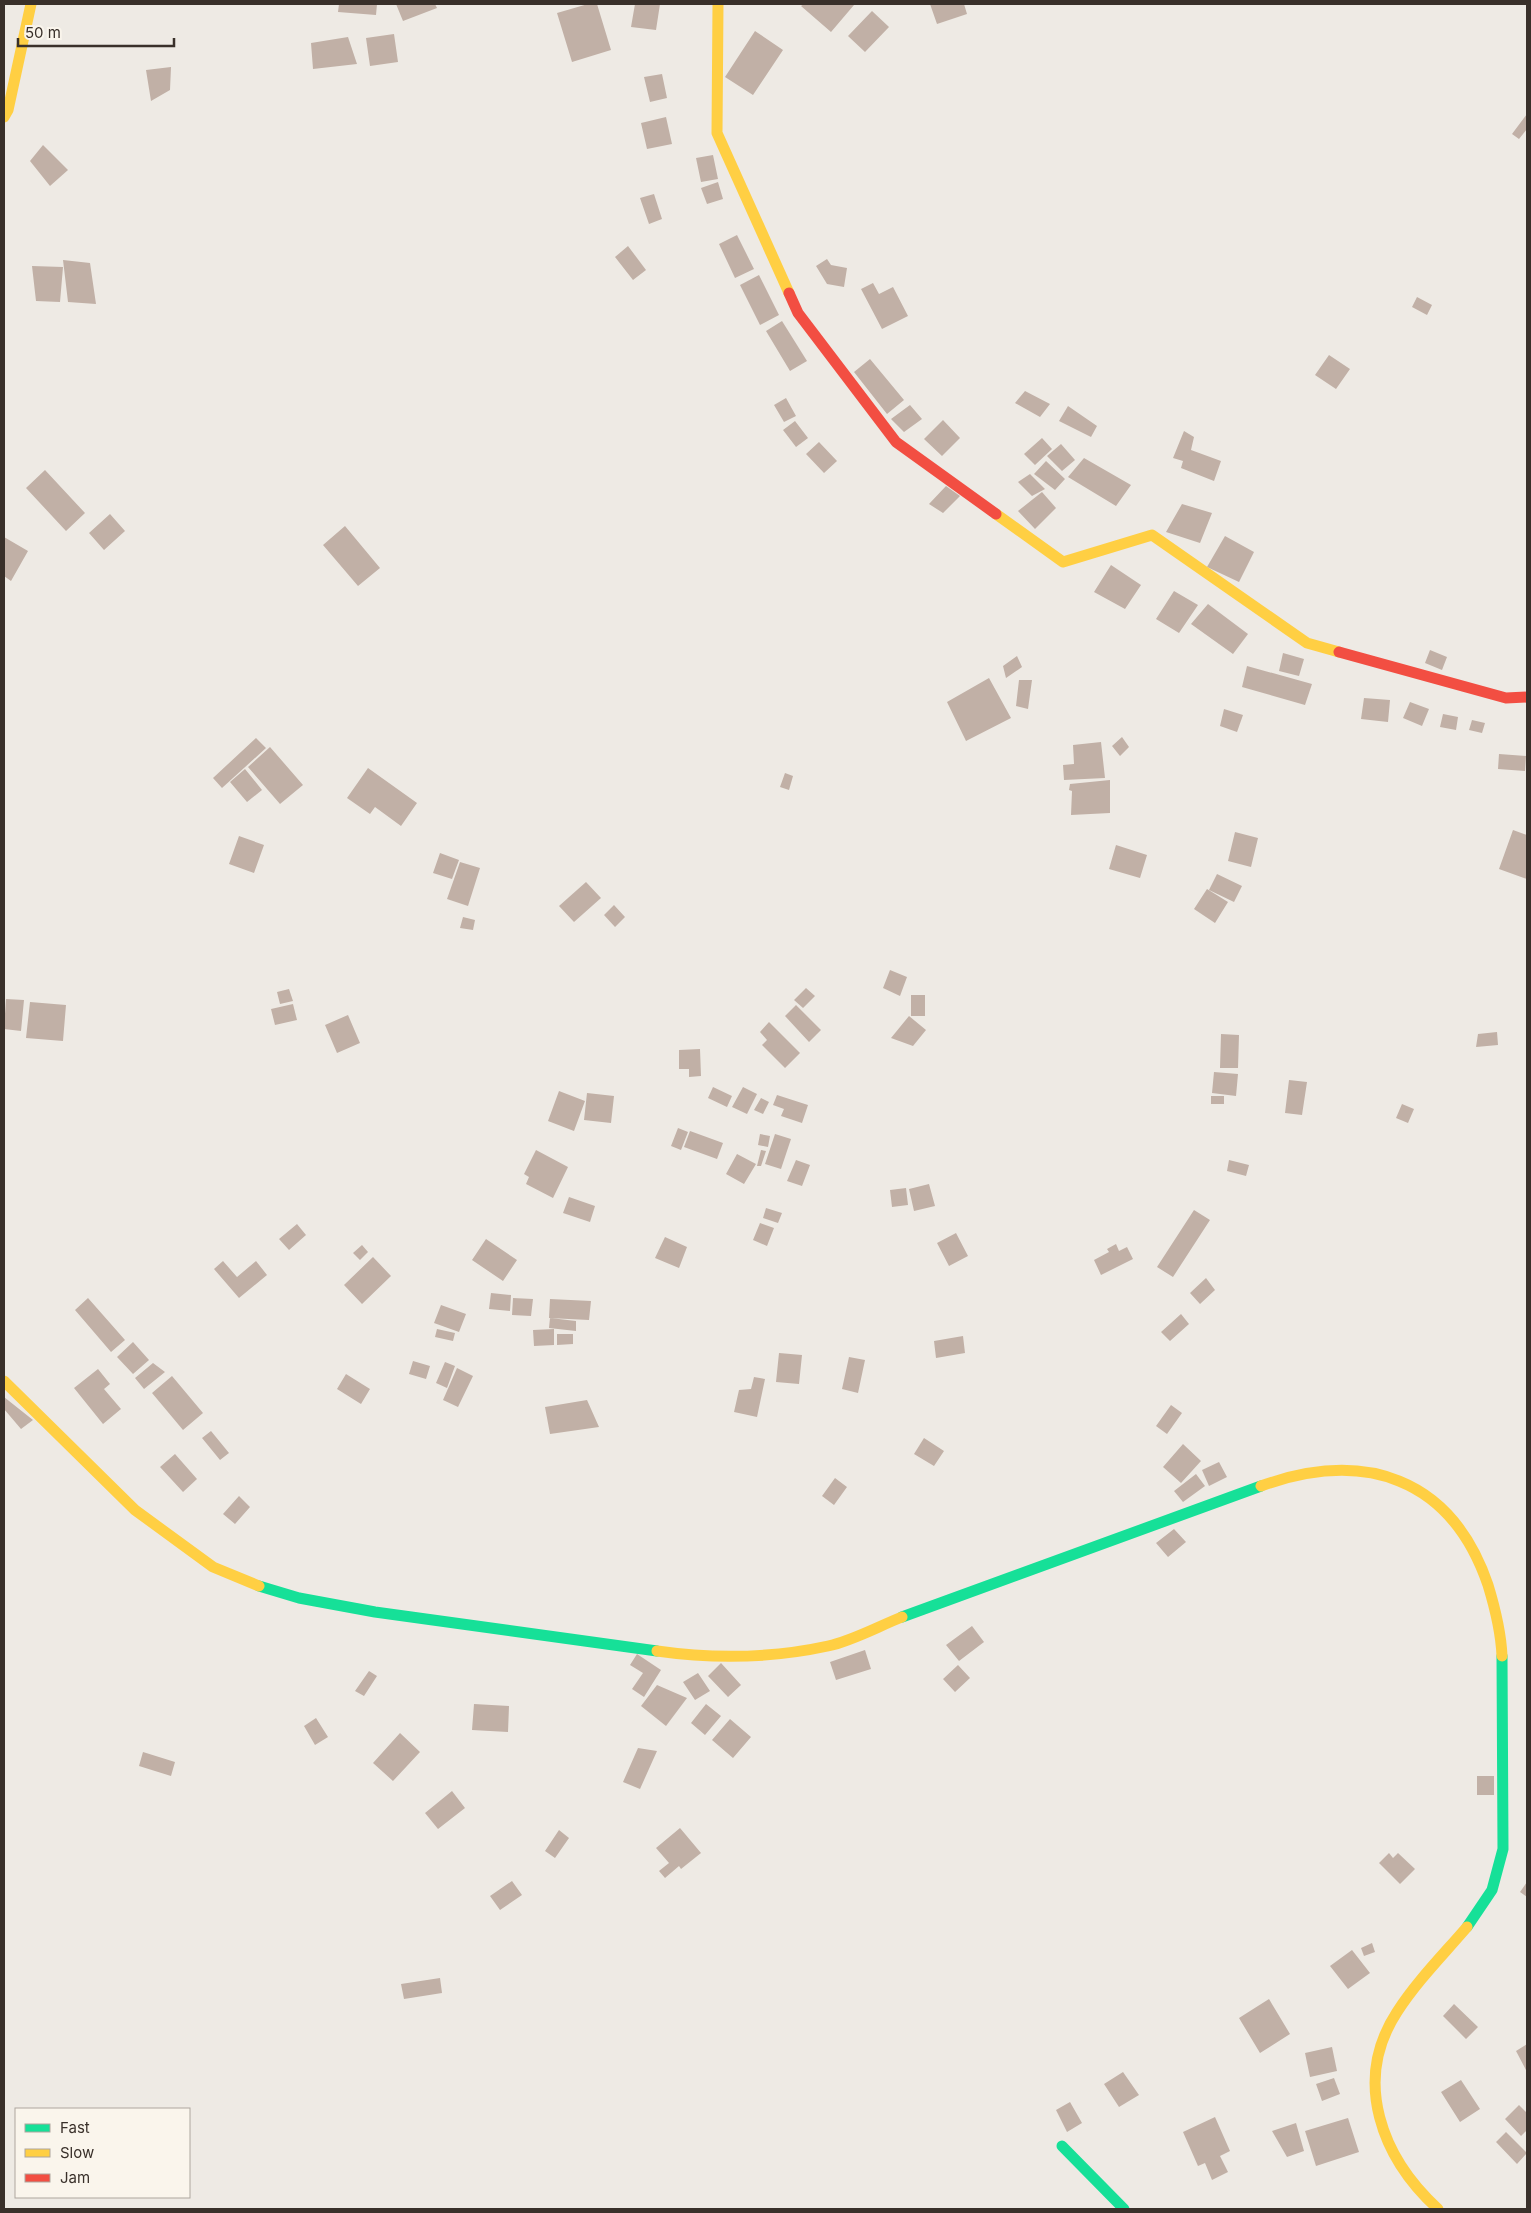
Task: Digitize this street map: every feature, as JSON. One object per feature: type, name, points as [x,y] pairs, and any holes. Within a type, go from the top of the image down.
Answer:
[{"type":"street","points":[[4,117],[10,101],[31,4]]},
{"type":"street","points":[[718,4],[717,133],[798,313],[896,442],[1063,562],[1152,536],[1307,643],[1506,698],[1527,697]]},
{"type":"street","points":[[4,1381],[135,1510],[192,1554],[213,1567],[244,1581],[299,1598],[375,1612],[678,1654],[759,1656],[829,1646],[967,1592],[1283,1478],[1331,1469],[1363,1470],[1404,1482],[1418,1490],[1439,1504],[1448,1513],[1469,1541],[1478,1557],[1498,1622],[1502,1657],[1503,1849],[1496,1876],[1486,1902],[1399,2008],[1382,2040],[1376,2067],[1379,2116],[1390,2153],[1412,2183],[1438,2209]]},
{"type":"street","points":[[1062,2146],[1124,2209]]},
{"type":"building","points":[[339,4],[377,4],[376,15],[338,12]]},
{"type":"building","points":[[396,4],[435,4],[437,8],[403,21]]},
{"type":"building","points":[[588,4],[597,4],[611,50],[572,62],[557,13]]},
{"type":"building","points":[[635,4],[660,4],[656,30],[631,27]]},
{"type":"building","points":[[804,4],[854,5],[831,32],[801,6]]},
{"type":"building","points":[[930,4],[964,4],[967,14],[937,24]]},
{"type":"building","points":[[872,11],[889,27],[865,52],[848,36]]},
{"type":"building","points":[[755,31],[783,50],[753,95],[725,77]]},
{"type":"building","points":[[394,34],[398,62],[370,66],[366,38]]},
{"type":"building","points":[[348,37],[357,64],[313,69],[311,43]]},
{"type":"building","points":[[171,67],[170,90],[151,101],[146,70]]},
{"type":"building","points":[[662,74],[667,98],[650,102],[644,77]]},
{"type":"building","points":[[1527,114],[1527,129],[1519,139],[1512,134]]},
{"type":"building","points":[[666,117],[672,144],[647,149],[641,123]]},
{"type":"building","points":[[43,145],[68,170],[50,186],[30,161]]},
{"type":"building","points":[[713,155],[718,179],[701,182],[696,158]]},
{"type":"building","points":[[718,182],[723,199],[707,204],[701,188]]},
{"type":"building","points":[[654,194],[662,219],[649,224],[640,198]]},
{"type":"building","points":[[737,235],[754,269],[735,278],[719,244]]},
{"type":"building","points":[[628,246],[646,270],[633,280],[615,257]]},
{"type":"building","points":[[827,259],[831,265],[847,268],[844,287],[827,284],[816,266]]},
{"type":"building","points":[[63,260],[90,263],[96,304],[68,302]]},
{"type":"building","points":[[32,266],[63,267],[60,302],[36,301]]},
{"type":"building","points":[[759,275],[779,315],[760,325],[740,285]]},
{"type":"building","points":[[873,283],[879,294],[893,287],[908,316],[882,329],[861,289]]},
{"type":"building","points":[[1417,297],[1432,305],[1427,315],[1412,307]]},
{"type":"building","points":[[782,321],[807,361],[790,371],[766,331]]},
{"type":"building","points":[[1329,355],[1350,369],[1336,389],[1315,375]]},
{"type":"building","points":[[870,359],[904,400],[887,414],[854,372]]},
{"type":"building","points":[[1025,391],[1050,404],[1040,417],[1015,403]]},
{"type":"building","points":[[786,398],[796,416],[784,422],[774,405]]},
{"type":"building","points":[[910,405],[922,419],[904,432],[891,419]]},
{"type":"building","points":[[1068,406],[1097,426],[1091,437],[1059,421]]},
{"type":"building","points":[[943,420],[960,438],[942,456],[924,439]]},
{"type":"building","points":[[795,421],[808,438],[796,447],[783,430]]},
{"type":"building","points":[[1184,431],[1194,437],[1191,450],[1221,461],[1214,481],[1181,468],[1183,461],[1173,458]]},
{"type":"building","points":[[1042,438],[1052,449],[1035,465],[1024,454]]},
{"type":"building","points":[[819,442],[837,461],[824,473],[806,454]]},
{"type":"building","points":[[1061,444],[1075,460],[1062,471],[1047,456]]},
{"type":"building","points":[[1084,458],[1131,485],[1116,506],[1068,477]]},
{"type":"building","points":[[1046,461],[1065,479],[1055,490],[1034,474]]},
{"type":"building","points":[[45,470],[85,513],[66,531],[26,488]]},
{"type":"building","points":[[1030,474],[1045,489],[1032,496],[1018,482]]},
{"type":"building","points":[[946,486],[960,496],[943,513],[929,504]]},
{"type":"building","points":[[1042,492],[1056,508],[1035,529],[1018,511]]},
{"type":"building","points":[[1182,504],[1212,513],[1200,543],[1166,532]]},
{"type":"building","points":[[110,514],[125,531],[104,550],[89,533]]},
{"type":"building","points":[[345,526],[380,568],[358,586],[323,545]]},
{"type":"building","points":[[1225,536],[1254,552],[1239,582],[1207,567]]},
{"type":"building","points":[[4,537],[28,551],[11,581],[4,576]]},
{"type":"building","points":[[1111,565],[1141,585],[1125,609],[1094,592]]},
{"type":"building","points":[[1174,591],[1198,605],[1179,633],[1156,619]]},
{"type":"building","points":[[1208,604],[1248,634],[1233,654],[1191,624]]},
{"type":"building","points":[[1430,650],[1447,657],[1442,670],[1425,663]]},
{"type":"building","points":[[1283,653],[1304,659],[1299,676],[1279,671]]},
{"type":"building","points":[[1017,656],[1022,667],[1006,678],[1003,666]]},
{"type":"building","points":[[1247,666],[1312,684],[1305,705],[1242,687]]},
{"type":"building","points":[[989,678],[1011,718],[966,741],[947,702]]},
{"type":"building","points":[[1019,680],[1032,680],[1028,709],[1016,706]]},
{"type":"building","points":[[1364,698],[1390,700],[1388,722],[1361,719]]},
{"type":"building","points":[[1410,702],[1429,709],[1422,726],[1403,718]]},
{"type":"building","points":[[1224,709],[1243,715],[1237,732],[1220,726]]},
{"type":"building","points":[[1443,714],[1458,717],[1456,730],[1440,727]]},
{"type":"building","points":[[1472,720],[1485,723],[1482,733],[1469,730]]},
{"type":"building","points":[[1122,737],[1129,747],[1120,756],[1112,746]]},
{"type":"building","points":[[256,738],[266,748],[222,788],[213,778]]},
{"type":"building","points":[[1101,742],[1105,778],[1064,780],[1063,765],[1074,764],[1073,745]]},
{"type":"building","points":[[270,747],[303,785],[280,804],[248,767]]},
{"type":"building","points":[[1499,754],[1526,756],[1525,771],[1498,769]]},
{"type":"building","points":[[368,768],[417,803],[401,826],[375,807],[370,814],[347,798]]},
{"type":"building","points":[[245,769],[262,790],[247,802],[230,782]]},
{"type":"building","points":[[785,773],[793,776],[789,790],[780,787]]},
{"type":"building","points":[[1110,780],[1110,813],[1071,815],[1072,791],[1069,790],[1070,784]]},
{"type":"building","points":[[1513,830],[1527,835],[1527,879],[1499,869]]},
{"type":"building","points":[[1235,832],[1258,838],[1251,867],[1228,861]]},
{"type":"building","points":[[239,836],[264,845],[254,873],[229,864]]},
{"type":"building","points":[[1116,845],[1147,855],[1140,878],[1109,869]]},
{"type":"building","points":[[440,853],[459,860],[452,879],[433,873]]},
{"type":"building","points":[[460,862],[480,868],[468,906],[447,899]]},
{"type":"building","points":[[1217,874],[1242,886],[1234,902],[1209,890]]},
{"type":"building","points":[[586,882],[601,898],[574,922],[559,906]]},
{"type":"building","points":[[1207,889],[1228,902],[1215,923],[1194,909]]},
{"type":"building","points":[[614,905],[625,917],[615,927],[604,915]]},
{"type":"building","points":[[463,917],[475,920],[473,930],[460,928]]},
{"type":"building","points":[[890,970],[907,977],[900,996],[883,988]]},
{"type":"building","points":[[806,988],[815,996],[803,1008],[794,1000]]},
{"type":"building","points":[[289,989],[293,1001],[280,1004],[277,992]]},
{"type":"building","points":[[911,995],[925,995],[925,1016],[911,1016]]},
{"type":"building","points":[[6,999],[24,1000],[21,1031],[4,1029]]},
{"type":"building","points":[[30,1002],[66,1005],[63,1041],[26,1038]]},
{"type":"building","points":[[293,1004],[297,1020],[275,1025],[271,1009]]},
{"type":"building","points":[[796,1005],[821,1030],[809,1042],[785,1016]]},
{"type":"building","points":[[348,1015],[360,1043],[337,1053],[325,1025]]},
{"type":"building","points":[[909,1016],[926,1030],[913,1046],[891,1038]]},
{"type":"building","points":[[769,1022],[800,1053],[785,1068],[762,1045],[767,1040],[760,1032]]},
{"type":"building","points":[[1497,1032],[1498,1045],[1476,1047],[1478,1034]]},
{"type":"building","points":[[1221,1034],[1239,1035],[1238,1068],[1220,1068]]},
{"type":"building","points":[[700,1049],[701,1076],[689,1077],[689,1069],[679,1069],[679,1050]]},
{"type":"building","points":[[1214,1072],[1238,1074],[1236,1096],[1212,1093]]},
{"type":"building","points":[[1289,1080],[1307,1082],[1302,1115],[1285,1113]]},
{"type":"building","points":[[713,1087],[732,1096],[727,1107],[708,1098]]},
{"type":"building","points":[[743,1087],[757,1094],[747,1114],[732,1107]]},
{"type":"building","points":[[559,1091],[585,1101],[574,1131],[548,1121]]},
{"type":"building","points":[[587,1093],[614,1096],[611,1123],[584,1120]]},
{"type":"building","points":[[777,1095],[808,1105],[802,1123],[781,1116],[784,1109],[773,1105]]},
{"type":"building","points":[[1211,1096],[1224,1096],[1224,1104],[1211,1104]]},
{"type":"building","points":[[761,1098],[769,1102],[763,1114],[754,1110]]},
{"type":"building","points":[[1402,1104],[1414,1109],[1408,1123],[1396,1118]]},
{"type":"building","points":[[678,1128],[688,1132],[681,1150],[671,1146]]},
{"type":"building","points":[[690,1131],[723,1143],[717,1159],[684,1147]]},
{"type":"building","points":[[760,1134],[770,1136],[768,1147],[758,1145]]},
{"type":"building","points":[[775,1134],[791,1139],[781,1169],[765,1164]]},
{"type":"building","points":[[536,1150],[568,1167],[553,1198],[526,1184],[529,1177],[524,1174]]},
{"type":"building","points":[[761,1150],[766,1151],[761,1166],[757,1166]]},
{"type":"building","points":[[737,1154],[756,1164],[744,1184],[726,1174]]},
{"type":"building","points":[[796,1160],[810,1165],[802,1186],[787,1181]]},
{"type":"building","points":[[1229,1160],[1249,1165],[1246,1176],[1227,1171]]},
{"type":"building","points":[[929,1184],[935,1206],[914,1211],[909,1189]]},
{"type":"building","points":[[906,1188],[908,1205],[892,1207],[890,1190]]},
{"type":"building","points":[[569,1197],[595,1206],[590,1222],[563,1213]]},
{"type":"building","points":[[766,1208],[782,1213],[778,1223],[763,1218]]},
{"type":"building","points":[[1194,1210],[1210,1220],[1173,1277],[1157,1267]]},
{"type":"building","points":[[760,1223],[774,1228],[767,1246],[753,1240]]},
{"type":"building","points":[[297,1224],[306,1235],[289,1250],[279,1239]]},
{"type":"building","points":[[956,1233],[968,1256],[949,1266],[937,1243]]},
{"type":"building","points":[[665,1237],[687,1247],[679,1268],[655,1258]]},
{"type":"building","points":[[486,1239],[517,1260],[503,1281],[472,1260]]},
{"type":"building","points":[[1116,1244],[1119,1251],[1127,1247],[1133,1259],[1101,1275],[1094,1260],[1109,1252],[1107,1249]]},
{"type":"building","points":[[362,1245],[368,1252],[360,1260],[353,1253]]},
{"type":"building","points":[[373,1257],[391,1276],[362,1304],[344,1285]]},
{"type":"building","points":[[223,1261],[237,1277],[256,1261],[267,1275],[239,1298],[214,1269]]},
{"type":"building","points":[[1206,1278],[1215,1290],[1200,1304],[1190,1293]]},
{"type":"building","points":[[491,1293],[511,1295],[510,1311],[489,1309]]},
{"type":"building","points":[[88,1298],[125,1340],[111,1352],[75,1310]]},
{"type":"building","points":[[513,1298],[533,1299],[531,1316],[512,1315]]},
{"type":"building","points":[[550,1299],[591,1301],[589,1320],[549,1318]]},
{"type":"building","points":[[441,1305],[466,1314],[459,1332],[434,1323]]},
{"type":"building","points":[[1181,1314],[1189,1324],[1170,1341],[1161,1332]]},
{"type":"building","points":[[550,1318],[576,1321],[576,1331],[549,1328]]},
{"type":"building","points":[[437,1329],[455,1333],[453,1341],[435,1337]]},
{"type":"building","points":[[554,1329],[554,1345],[534,1346],[533,1330]]},
{"type":"building","points":[[557,1334],[573,1334],[573,1344],[557,1345]]},
{"type":"building","points":[[963,1336],[965,1353],[936,1358],[934,1341]]},
{"type":"building","points":[[133,1342],[149,1360],[133,1374],[117,1357]]},
{"type":"building","points":[[779,1353],[802,1355],[799,1384],[776,1382]]},
{"type":"building","points":[[849,1357],[865,1360],[858,1393],[842,1389]]},
{"type":"building","points":[[413,1361],[430,1366],[426,1379],[409,1374]]},
{"type":"building","points":[[445,1362],[455,1366],[447,1388],[436,1383]]},
{"type":"building","points":[[153,1363],[165,1372],[144,1389],[135,1378]]},
{"type":"building","points":[[457,1368],[473,1376],[458,1407],[443,1400]]},
{"type":"building","points":[[98,1369],[110,1384],[104,1389],[121,1409],[103,1424],[74,1388]]},
{"type":"building","points":[[346,1374],[370,1389],[361,1404],[337,1389]]},
{"type":"building","points":[[172,1376],[203,1413],[183,1430],[152,1393]]},
{"type":"building","points":[[754,1377],[765,1379],[757,1417],[734,1412],[739,1390],[751,1389]]},
{"type":"building","points":[[4,1397],[33,1420],[21,1429],[4,1409]]},
{"type":"building","points":[[587,1400],[599,1427],[550,1434],[545,1407]]},
{"type":"building","points":[[1171,1405],[1182,1413],[1167,1434],[1156,1426]]},
{"type":"building","points":[[211,1431],[229,1453],[220,1460],[202,1438]]},
{"type":"building","points":[[924,1438],[944,1451],[934,1466],[914,1454]]},
{"type":"building","points":[[1183,1444],[1201,1461],[1181,1483],[1163,1467]]},
{"type":"building","points":[[175,1454],[197,1479],[183,1492],[160,1467]]},
{"type":"building","points":[[1219,1462],[1227,1477],[1209,1486],[1202,1470]]},
{"type":"building","points":[[1196,1474],[1205,1486],[1183,1502],[1174,1491]]},
{"type":"building","points":[[835,1478],[847,1487],[834,1505],[822,1496]]},
{"type":"building","points":[[239,1496],[250,1507],[235,1524],[223,1514]]},
{"type":"building","points":[[1174,1529],[1186,1542],[1168,1557],[1156,1543]]},
{"type":"building","points":[[972,1626],[984,1642],[959,1661],[946,1645]]},
{"type":"building","points":[[865,1650],[871,1669],[836,1680],[830,1662]]},
{"type":"building","points":[[637,1654],[661,1670],[644,1697],[632,1689],[643,1673],[630,1665]]},
{"type":"building","points":[[721,1663],[741,1685],[728,1697],[708,1676]]},
{"type":"building","points":[[958,1665],[970,1678],[955,1692],[943,1679]]},
{"type":"building","points":[[369,1671],[377,1676],[364,1696],[355,1691]]},
{"type":"building","points":[[698,1673],[710,1691],[695,1700],[683,1682]]},
{"type":"building","points":[[657,1685],[687,1698],[666,1726],[641,1706]]},
{"type":"building","points":[[474,1704],[509,1706],[508,1732],[472,1730]]},
{"type":"building","points":[[706,1704],[721,1716],[705,1735],[691,1723]]},
{"type":"building","points":[[316,1718],[328,1737],[315,1745],[304,1726]]},
{"type":"building","points":[[730,1719],[751,1737],[733,1758],[712,1740]]},
{"type":"building","points":[[400,1733],[420,1752],[393,1781],[373,1763]]},
{"type":"building","points":[[638,1748],[657,1751],[640,1789],[623,1782]]},
{"type":"building","points":[[143,1752],[175,1762],[171,1776],[139,1766]]},
{"type":"building","points":[[1477,1776],[1494,1776],[1494,1795],[1477,1795]]},
{"type":"building","points":[[452,1791],[465,1808],[438,1829],[425,1813]]},
{"type":"building","points":[[680,1828],[701,1853],[681,1869],[679,1866],[665,1878],[659,1871],[669,1863],[656,1848]]},
{"type":"building","points":[[559,1830],[569,1838],[555,1858],[545,1851]]},
{"type":"building","points":[[1389,1853],[1393,1858],[1398,1853],[1415,1869],[1400,1884],[1379,1863]]},
{"type":"building","points":[[512,1881],[522,1895],[500,1910],[490,1896]]},
{"type":"building","points":[[1527,1882],[1527,1897],[1520,1892]]},
{"type":"building","points":[[1372,1943],[1375,1952],[1364,1956],[1361,1948]]},
{"type":"building","points":[[1352,1950],[1370,1973],[1348,1989],[1330,1966]]},
{"type":"building","points":[[440,1978],[442,1993],[404,1999],[401,1984]]},
{"type":"building","points":[[1269,1999],[1290,2034],[1260,2053],[1239,2018]]},
{"type":"building","points":[[1454,2004],[1478,2027],[1466,2039],[1443,2016]]},
{"type":"building","points":[[1527,2044],[1527,2072],[1516,2051]]},
{"type":"building","points":[[1332,2047],[1337,2071],[1310,2077],[1305,2053]]},
{"type":"building","points":[[1123,2072],[1139,2095],[1119,2107],[1104,2084]]},
{"type":"building","points":[[1334,2078],[1340,2094],[1322,2101],[1316,2084]]},
{"type":"building","points":[[1461,2080],[1480,2109],[1460,2122],[1441,2092]]},
{"type":"building","points":[[1070,2102],[1082,2123],[1067,2132],[1056,2110]]},
{"type":"building","points":[[1519,2105],[1527,2113],[1527,2130],[1521,2136],[1505,2119]]},
{"type":"building","points":[[1215,2117],[1230,2151],[1220,2156],[1228,2172],[1212,2180],[1205,2163],[1198,2166],[1183,2132]]},
{"type":"building","points":[[1348,2118],[1359,2152],[1316,2166],[1305,2131]]},
{"type":"building","points":[[1296,2123],[1304,2151],[1287,2157],[1272,2131]]},
{"type":"building","points":[[1506,2132],[1527,2153],[1517,2164],[1496,2142]]},
{"type":"traffic: fast","points":[[902,1617],[1261,1486]]},
{"type":"traffic: fast","points":[[259,1586],[299,1598],[375,1612],[657,1651]]},
{"type":"traffic: fast","points":[[1467,1927],[1492,1890],[1503,1849],[1502,1656]]},
{"type":"traffic: fast","points":[[1062,2146],[1124,2209]]},
{"type":"traffic: slow","points":[[4,117],[8,110],[31,4]]},
{"type":"traffic: slow","points":[[718,4],[717,133],[789,293]]},
{"type":"traffic: slow","points":[[996,514],[1063,562],[1152,535],[1307,643],[1339,652]]},
{"type":"traffic: slow","points":[[4,1381],[135,1510],[213,1567],[259,1586]]},
{"type":"traffic: slow","points":[[1261,1486],[1299,1475],[1335,1471],[1368,1473],[1399,1481],[1427,1496],[1451,1519],[1472,1548],[1491,1594],[1499,1629],[1502,1656]]},
{"type":"traffic: slow","points":[[657,1651],[721,1656],[786,1653],[837,1644],[902,1617]]},
{"type":"traffic: slow","points":[[1438,2209],[1418,2189],[1402,2166],[1389,2142],[1380,2117],[1375,2091],[1377,2065],[1384,2038],[1397,2012],[1422,1979],[1467,1927]]},
{"type":"traffic: jam","points":[[789,293],[798,313],[896,442],[996,514]]},
{"type":"traffic: jam","points":[[1339,652],[1506,698],[1527,697]]}]
